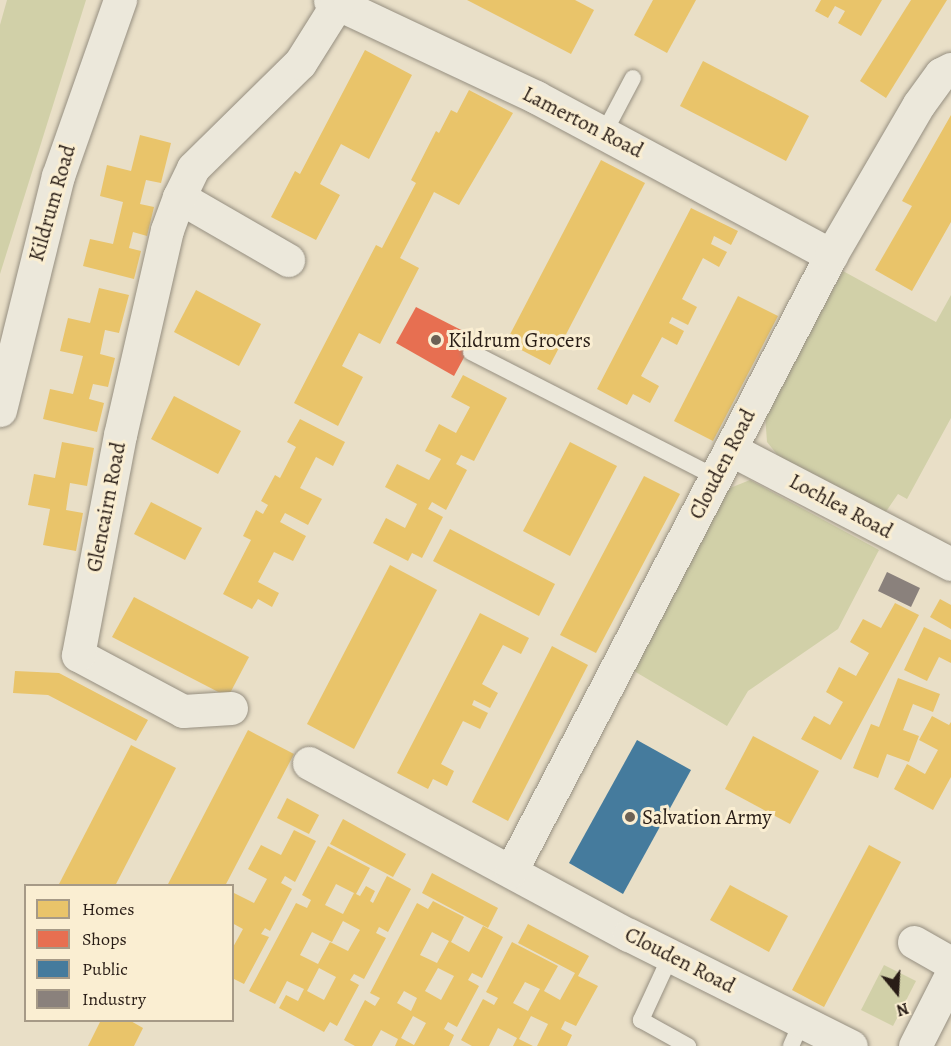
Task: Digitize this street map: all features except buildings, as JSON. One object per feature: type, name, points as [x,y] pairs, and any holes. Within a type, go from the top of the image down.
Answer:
[{"type":"street","name":"Kildrum Road","points":[[0,410],[5,357],[58,176],[120,0]]},
{"type":"street","name":"Lamerton Road","points":[[333,2],[604,133],[831,255]]},
{"type":"street","name":"Glencairn Road","points":[[231,708],[183,711],[78,655],[120,435],[166,230],[193,168],[300,63],[333,2]]},
{"type":"street","name":"Clouden Road","points":[[511,871],[831,255],[919,104],[941,74],[951,69]]},
{"type":"street","points":[[179,198],[288,260]]},
{"type":"street","name":"Lochlea Road","points":[[730,449],[951,564]]},
{"type":"street","name":"Clouden Road","points":[[309,763],[671,955],[796,1034],[851,1046]]},
{"type":"street","points":[[914,942],[951,963]]},
{"type":"street","points":[[915,1046],[951,975]]},
{"type":"lane","points":[[604,133],[633,78]]},
{"type":"lane","points":[[471,352],[715,477]]},
{"type":"lane","points":[[671,955],[641,1020],[688,1046]]},
{"type":"green space","points":[[7,0],[86,0],[0,274],[0,25]]},
{"type":"green space","points":[[843,271],[936,322],[951,295],[951,418],[907,499],[898,494],[885,513],[780,458],[767,442],[765,414]]},
{"type":"green space","points":[[750,480],[879,550],[838,629],[748,691],[727,726],[634,671],[725,490]]},
{"type":"green space","points":[[884,965],[916,981],[893,1026],[861,1010]]},
{"type":"place","name":"Kildrum Grocers","points":[[436,340]]},
{"type":"place","name":"Salvation Army","points":[[630,817]]}]
